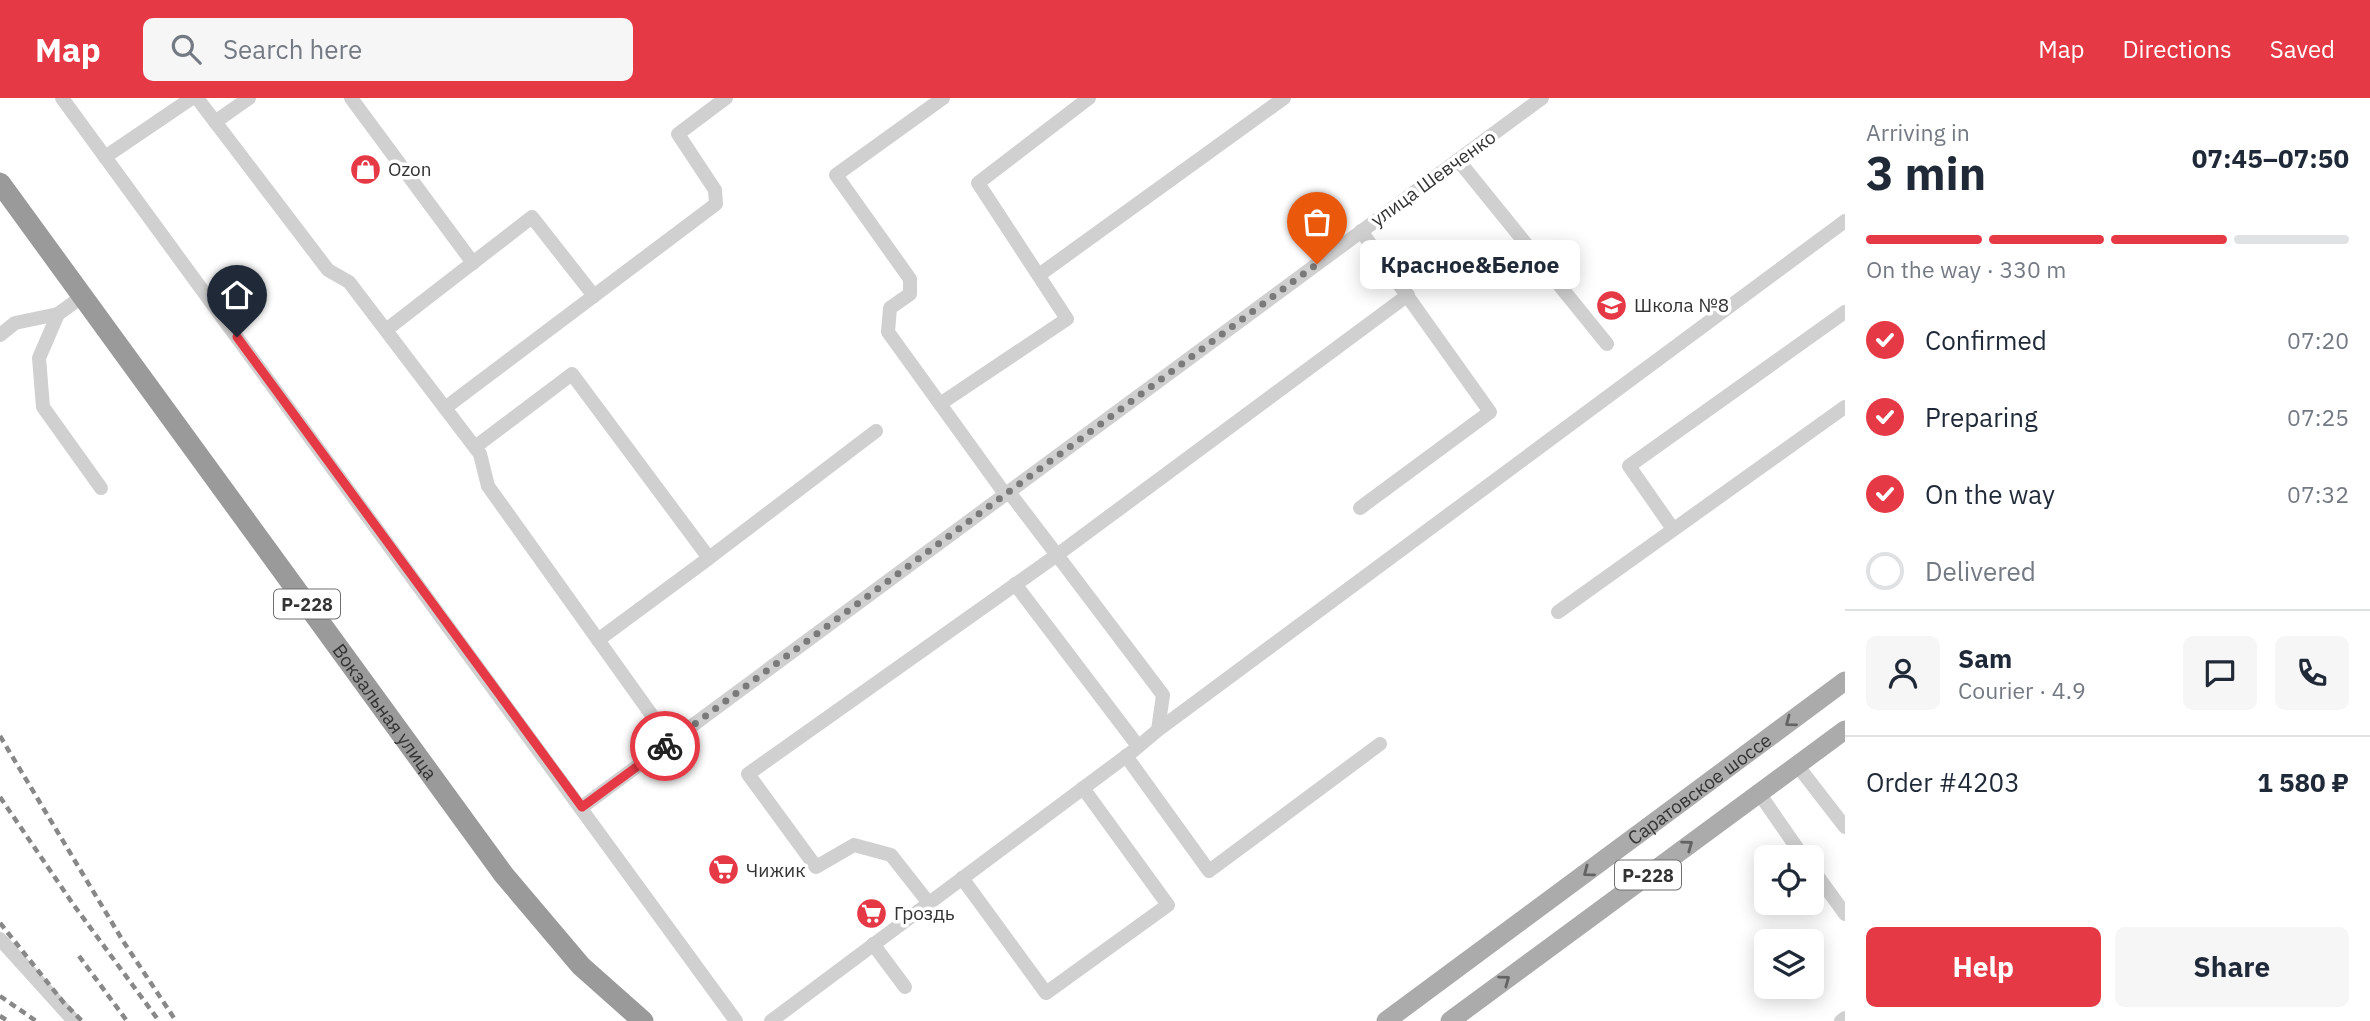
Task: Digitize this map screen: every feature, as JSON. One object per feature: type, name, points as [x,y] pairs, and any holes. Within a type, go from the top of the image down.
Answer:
[{"type":"highway","name":"Вокзальная улица","points":[[0,183],[504,875],[581,966],[634,1017]]},
{"type":"main road","name":"Саратовское шоссе","points":[[1386,1021],[1845,681]]},
{"type":"main road","name":"Саратовское шоссе","points":[[1450,1021],[1845,730]]},
{"type":"street","points":[[62,98],[736,1021]]},
{"type":"street","points":[[105,157],[194,98],[328,270],[349,282],[475,447],[480,454],[488,486],[671,742]]},
{"type":"street","points":[[215,122],[249,98]]},
{"type":"street","points":[[351,98],[473,263]]},
{"type":"street","points":[[445,408],[716,204],[715,190],[678,135],[726,98]]},
{"type":"street","points":[[943,98],[836,175],[910,279],[909,294],[890,308],[888,332],[1007,493],[1163,695],[1158,730]]},
{"type":"street","points":[[940,404],[1067,318],[978,183],[1089,98]]},
{"type":"street","points":[[1039,275],[1284,98]]},
{"type":"street","name":"улица Шевченко","points":[[582,807],[1542,98]]},
{"type":"street","points":[[1458,160],[1607,344]]},
{"type":"street","points":[[386,330],[532,217],[594,296]]},
{"type":"street","points":[[771,1021],[1158,730],[1845,222]]},
{"type":"street","points":[[1360,508],[1490,412],[1361,231]]},
{"type":"street","points":[[928,902],[891,855],[854,845],[816,867],[748,774],[1057,555],[1408,295]]},
{"type":"street","points":[[0,335],[15,323],[58,314],[83,296]]},
{"type":"street","points":[[1673,529],[1629,466],[1845,312]]},
{"type":"street","points":[[58,314],[39,358],[43,407],[101,488]]},
{"type":"street","points":[[475,447],[572,374],[709,558]]},
{"type":"street","points":[[1558,612],[1845,407]]},
{"type":"street","points":[[598,640],[876,432]]},
{"type":"street","points":[[1015,584],[1138,746]]},
{"type":"street","points":[[1126,756],[1209,871],[1380,744]]},
{"type":"street","points":[[1797,765],[1845,827]]},
{"type":"street","points":[[962,878],[1046,993],[1168,905],[1083,788]]},
{"type":"street","points":[[1759,793],[1795,845]]},
{"type":"street","points":[[1824,885],[1845,914]]},
{"type":"street","points":[[0,939],[74,1021]]},
{"type":"street","points":[[873,944],[905,987]]},
{"type":"railway","points":[[0,736],[123,941],[176,1021]]},
{"type":"railway","points":[[0,797],[73,904],[159,1021]]},
{"type":"railway","points":[[0,923],[64,1003],[82,1021]]},
{"type":"railway","points":[[79,956],[127,1021]]},
{"type":"railway","points":[[0,996],[36,1021]]},
{"type":"railway","points":[[0,1016],[8,1021]]},
{"type":"way so far","points":[[665,746],[1317,264]]},
{"type":"place","name":"Ozon","points":[[365,169]]},
{"type":"place","name":"Красное&Белое","points":[[1317,264]]},
{"type":"place","name":"Школа №8","points":[[1611,305]]},
{"type":"place","name":"Чижик","points":[[723,870]]},
{"type":"place","name":"Гроздь","points":[[871,913]]},
{"type":"route","points":[[237,337],[582,807],[665,746]]}]
